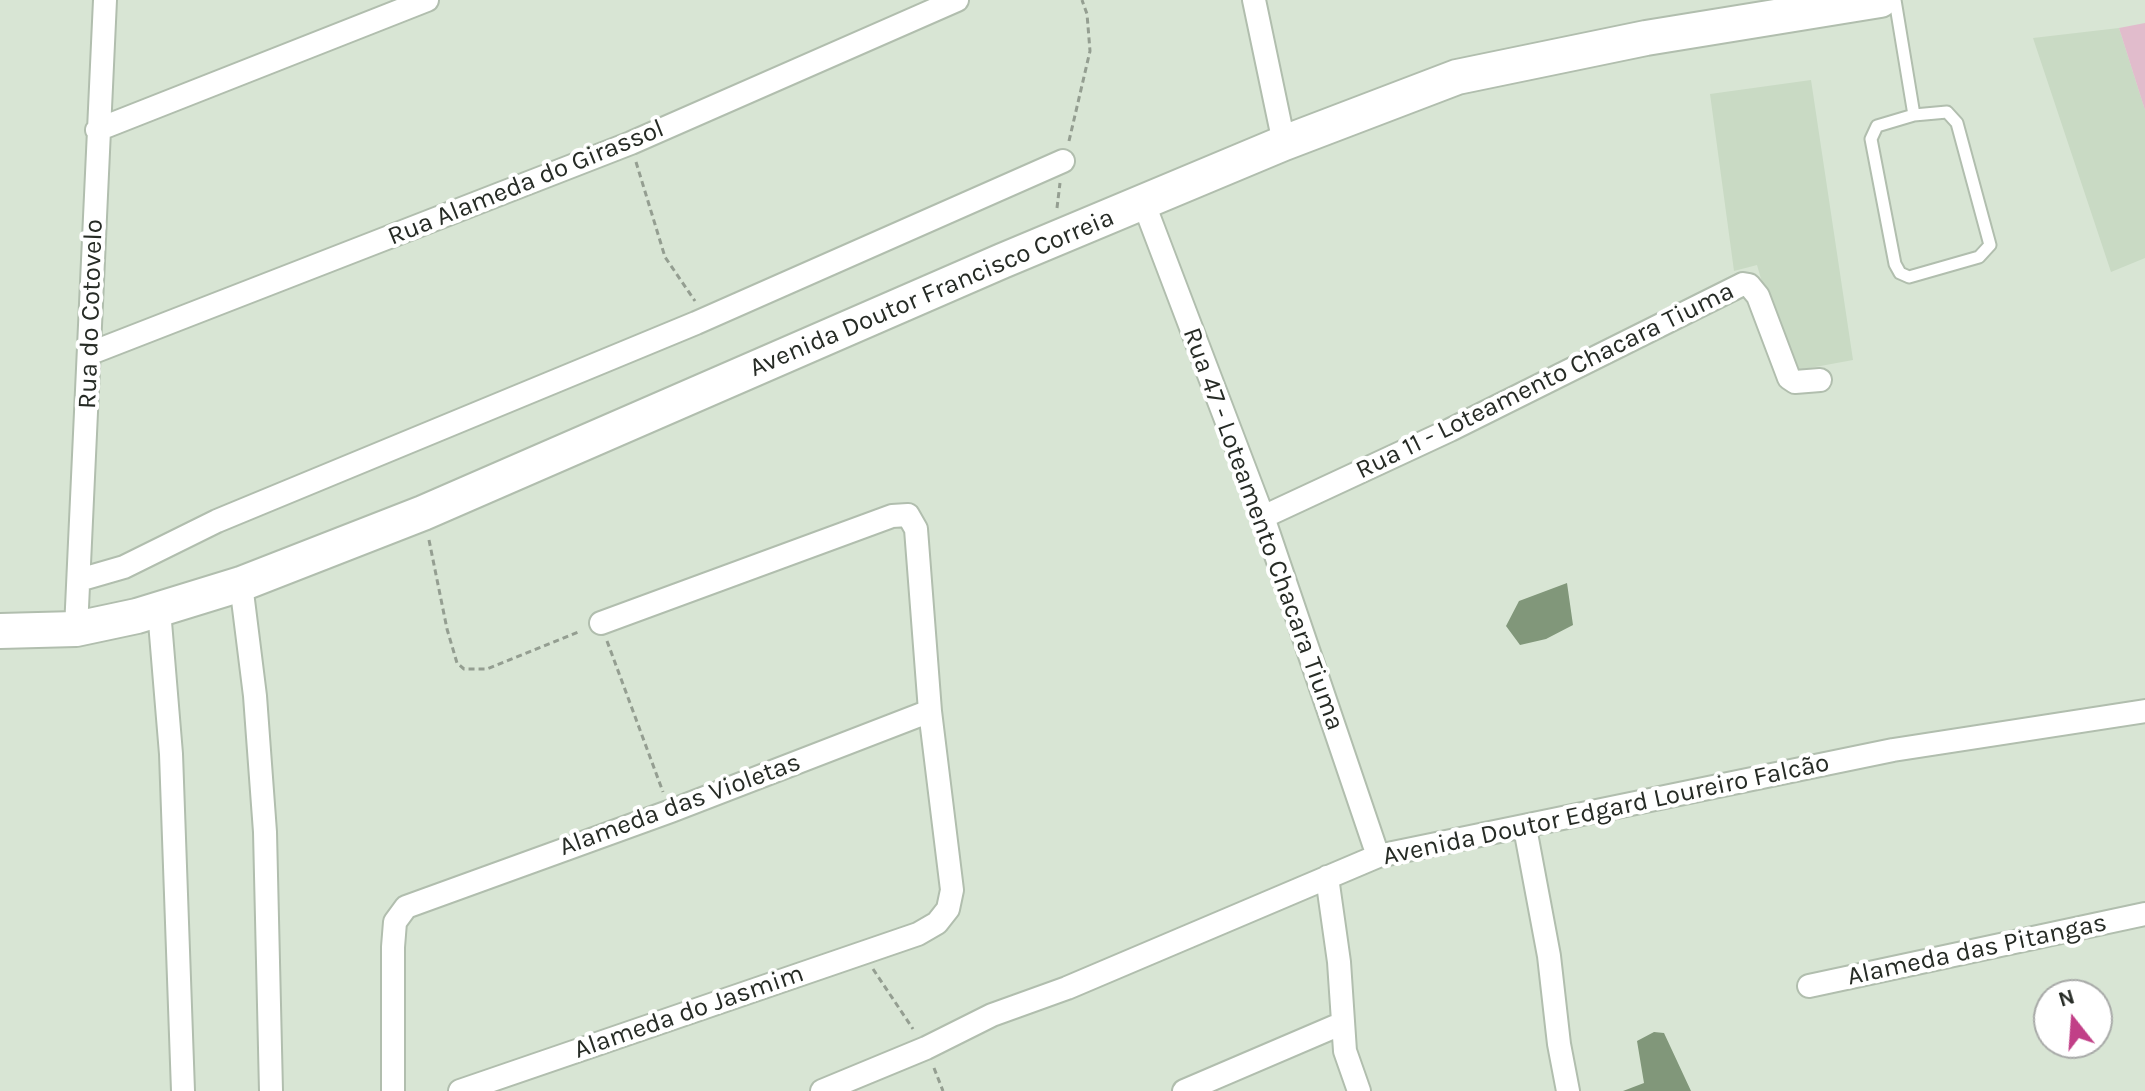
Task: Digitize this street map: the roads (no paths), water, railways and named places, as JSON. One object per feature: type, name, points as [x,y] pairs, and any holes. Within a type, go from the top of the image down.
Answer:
[{"type":"main road","name":"Avenida Doutor Francisco Correia","points":[[0,631],[76,629],[159,610],[241,584],[423,513],[1284,143],[1457,77],[1646,38],[1880,0]]},
{"type":"street","name":"Rua do Cotovelo","points":[[76,629],[105,0]]},
{"type":"street","points":[[97,130],[427,0]]},
{"type":"street","name":"Rua Alameda do Girassol","points":[[91,353],[631,143],[957,0]]},
{"type":"street","points":[[1254,0],[1284,143]]},
{"type":"street","points":[[79,580],[124,567],[217,521],[710,317],[1063,161]]},
{"type":"street","name":"Rua 47 - Loteamento Chacara Tiuma","points":[[1144,204],[1263,517],[1378,856]]},
{"type":"street","name":"Rua 11 - Loteamento Chacara Tiuma","points":[[1263,517],[1450,430],[1743,284],[1754,288],[1758,296],[1789,378],[1795,382],[1820,380]]},
{"type":"street","points":[[601,623],[892,516],[908,515],[916,529],[930,711]]},
{"type":"street","points":[[241,584],[255,696],[265,832],[271,1091]]},
{"type":"street","points":[[159,610],[171,754],[183,1091]]},
{"type":"street","name":"Alameda das Violetas","points":[[393,1091],[395,922],[406,907],[671,811],[930,711]]},
{"type":"street","name":"Alameda do Jasmim","points":[[460,1091],[918,934],[943,917],[952,890],[930,711]]},
{"type":"street","name":"Avenida Doutor Edgard Loureiro Falcão","points":[[822,1091],[926,1048],[992,1015],[1067,988],[1378,856],[1893,750],[2145,711]]},
{"type":"street","points":[[1525,828],[1549,956],[1568,1091]]},
{"type":"street","points":[[1327,877],[1339,962],[1345,1051],[1359,1091]]},
{"type":"street","name":"Alameda das Pitangas","points":[[1809,986],[2145,914]]},
{"type":"street","points":[[1184,1091],[1343,1023]]},
{"type":"lane","points":[[1895,0],[1914,115]]},
{"type":"lane","points":[[1947,112],[1957,123],[1990,245],[1979,257],[1909,277],[1900,273],[1895,264],[1871,139],[1877,126],[1914,115],[1947,112]]}]
